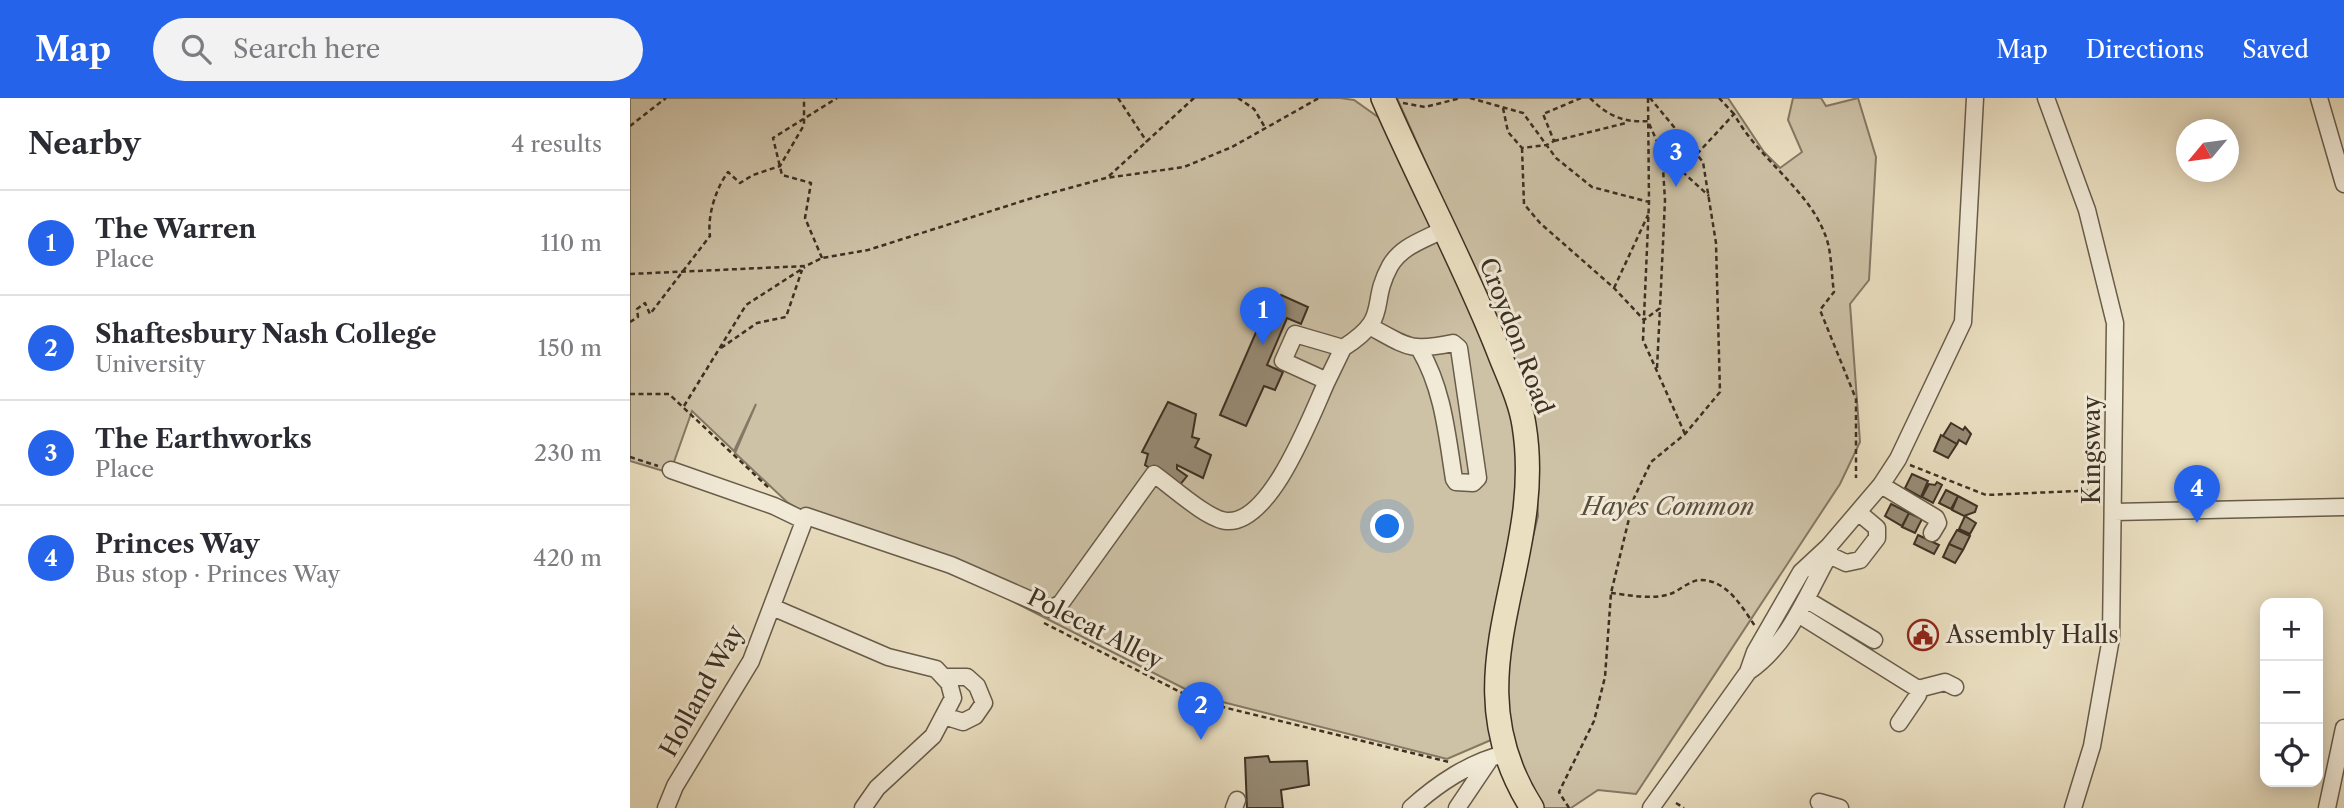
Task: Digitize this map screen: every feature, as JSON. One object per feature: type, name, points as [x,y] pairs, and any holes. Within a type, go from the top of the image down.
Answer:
[{"type":"highway","name":"Croydon Road","points":[[1383,98],[1444,229],[1516,397],[1527,442],[1526,518],[1496,667],[1496,710],[1498,756],[1532,808]]},
{"type":"street","points":[[1371,98],[1383,98]]},
{"type":"street","points":[[1748,672],[1764,660],[1798,614],[1829,550],[1881,485],[1898,459],[1963,322],[1975,98]]},
{"type":"street","name":"Kingsway","points":[[2046,98],[2087,210],[2113,312],[2114,512],[2110,638],[2092,746],[2073,808]]},
{"type":"street","points":[[2319,98],[2342,162],[2344,184]]},
{"type":"street","points":[[671,470],[805,518],[951,565],[1051,609],[1061,603],[1154,474],[1213,516],[1225,521],[1241,519],[1254,512],[1291,460],[1343,348],[1371,327],[1390,266],[1403,251],[1444,229]]},
{"type":"street","points":[[1371,327],[1420,350],[1453,343],[1459,348],[1478,478],[1473,483],[1456,482],[1442,407],[1433,375],[1420,350]]},
{"type":"street","points":[[1327,381],[1283,361],[1295,334],[1343,348]]},
{"type":"street","points":[[1881,485],[1937,517],[1938,523],[1931,533]]},
{"type":"street","points":[[2114,512],[2344,507]]},
{"type":"street","points":[[1829,550],[1846,563],[1860,560],[1877,538],[1877,528],[1858,512]]},
{"type":"street","name":"Holland Way","points":[[666,808],[675,786],[751,661],[805,518]]},
{"type":"street","points":[[1651,808],[1748,672],[1763,638],[1801,572],[1829,550]]},
{"type":"street","points":[[1807,600],[1874,640]]},
{"type":"street","points":[[772,607],[888,657],[936,669],[944,677],[953,698],[933,736],[877,788],[863,808]]},
{"type":"street","points":[[1798,614],[1918,690],[1945,682],[1955,687]]},
{"type":"street","points":[[944,677],[967,677],[977,686],[984,703],[975,716],[964,722],[944,716]]},
{"type":"street","points":[[1899,723],[1918,695],[1918,690]]},
{"type":"street","points":[[2327,808],[2344,728]]},
{"type":"street","points":[[1411,808],[1432,789],[1498,756]]},
{"type":"street","points":[[1457,808],[1498,756]]},
{"type":"street","points":[[1819,802],[1840,808]]},
{"type":"path","points":[[630,126],[666,98]]},
{"type":"path","points":[[630,322],[638,317],[637,309],[645,303],[650,314],[710,236],[708,225],[721,181],[728,172],[740,183],[753,175],[780,166],[804,125],[804,98]]},
{"type":"path","points":[[822,258],[805,218],[811,183],[782,175],[774,138],[837,98]]},
{"type":"path","points":[[1118,98],[1147,142]]},
{"type":"path","points":[[1107,178],[1194,98]]},
{"type":"path","points":[[1238,98],[1254,109],[1266,129]]},
{"type":"path","points":[[684,406],[746,305],[822,258],[868,250],[1029,199],[1107,178],[1146,170],[1184,167],[1232,147],[1319,98]]},
{"type":"path","points":[[1383,98],[1425,107],[1461,98]]},
{"type":"path","points":[[1469,98],[1523,113],[1556,158],[1592,187],[1649,202]]},
{"type":"path","points":[[1555,141],[1543,114],[1581,98]]},
{"type":"path","points":[[1590,98],[1600,108],[1627,123]]},
{"type":"path","points":[[1649,98],[1649,214],[1643,340],[1685,434]]},
{"type":"path","points":[[1569,808],[1559,792],[1594,721],[1602,688],[1611,593],[1634,498],[1651,462],[1685,434],[1720,392],[1716,243],[1703,162],[1649,98]]},
{"type":"path","points":[[1719,98],[1734,114],[1748,139],[1811,208],[1825,233],[1834,292],[1821,310],[1856,399],[1856,478]]},
{"type":"path","points":[[1503,107],[1508,132],[1522,148],[1524,204],[1540,223],[1614,288],[1644,320]]},
{"type":"path","points":[[1697,154],[1734,114]]},
{"type":"path","points":[[1522,148],[1547,145],[1627,123],[1648,121]]},
{"type":"path","points":[[1648,121],[1662,153],[1665,200],[1657,370]]},
{"type":"path","points":[[1662,153],[1710,197]]},
{"type":"path","points":[[1614,288],[1649,214]]},
{"type":"path","points":[[630,274],[804,267]]},
{"type":"path","points":[[718,350],[757,323],[786,317],[804,267]]},
{"type":"path","points":[[1644,320],[1660,308]]},
{"type":"path","points":[[630,394],[669,394],[776,495]]},
{"type":"path","points":[[630,457],[671,470]]},
{"type":"path","points":[[1898,459],[1938,478],[1986,495],[2114,491]]},
{"type":"path","points":[[1611,593],[1642,597],[1668,595],[1698,580],[1718,585],[1741,606],[1763,638]]},
{"type":"path","name":"Polecat Alley","points":[[1042,622],[1198,701],[1447,763],[1457,759]]},
{"type":"path","points":[[1676,803],[1684,808]]},
{"type":"green space","points":[[630,98],[1340,98],[1354,100],[1385,122],[1421,194],[1518,425],[1522,514],[1485,677],[1491,740],[1447,759],[1199,696],[949,569],[805,513],[787,502],[735,453],[756,404],[734,451],[692,411],[670,473],[630,461]]},
{"type":"green space","name":"Hayes Common","points":[[1397,98],[1728,98],[1764,152],[1780,168],[1802,152],[1788,120],[1793,98],[1821,98],[1826,106],[1858,98],[1876,157],[1869,280],[1850,304],[1860,442],[1840,484],[1636,794],[1598,790],[1571,808],[1543,808],[1502,737],[1499,677],[1538,516],[1535,464],[1447,210]]},
{"type":"building","points":[[1281,295],[1308,307],[1301,324],[1287,318],[1267,365],[1283,372],[1275,390],[1264,386],[1246,426],[1220,415],[1267,307],[1274,310]]},
{"type":"building","points":[[1168,402],[1196,414],[1192,437],[1199,439],[1195,447],[1211,455],[1203,478],[1177,465],[1177,469],[1187,476],[1179,486],[1145,465],[1148,454],[1142,452]]},
{"type":"building","points":[[1951,423],[1963,430],[1965,427],[1971,434],[1966,444],[1959,440],[1957,444],[1943,436]]},
{"type":"building","points":[[1941,435],[1957,444],[1948,458],[1934,451]]},
{"type":"building","points":[[1912,474],[1928,481],[1921,497],[1905,488]]},
{"type":"building","points":[[1937,482],[1942,485],[1933,503],[1922,497],[1929,484],[1935,485]]},
{"type":"building","points":[[1946,490],[1958,496],[1951,509],[1939,503]]},
{"type":"building","points":[[1958,496],[1977,506],[1975,512],[1964,516],[1952,510]]},
{"type":"building","points":[[1891,504],[1909,513],[1902,526],[1885,516]]},
{"type":"building","points":[[1909,513],[1922,519],[1915,533],[1902,527]]},
{"type":"building","points":[[1965,516],[1976,523],[1970,534],[1959,529]]},
{"type":"building","points":[[1957,530],[1970,536],[1963,550],[1949,544]]},
{"type":"building","points":[[1918,535],[1939,545],[1934,554],[1914,544]]},
{"type":"building","points":[[1949,544],[1963,550],[1955,563],[1943,557]]},
{"type":"building","points":[[1268,756],[1270,762],[1307,761],[1309,785],[1281,790],[1283,808],[1247,808],[1245,758]]},
{"type":"place","name":"The Earthworks","points":[[1676,187]]},
{"type":"place","name":"The Warren","points":[[1263,345]]},
{"type":"place","name":"Princes Way","points":[[2197,523]]},
{"type":"place","name":"Assembly Halls","points":[[1923,635]]},
{"type":"place","name":"Shaftesbury Nash College","points":[[1201,740]]}]
